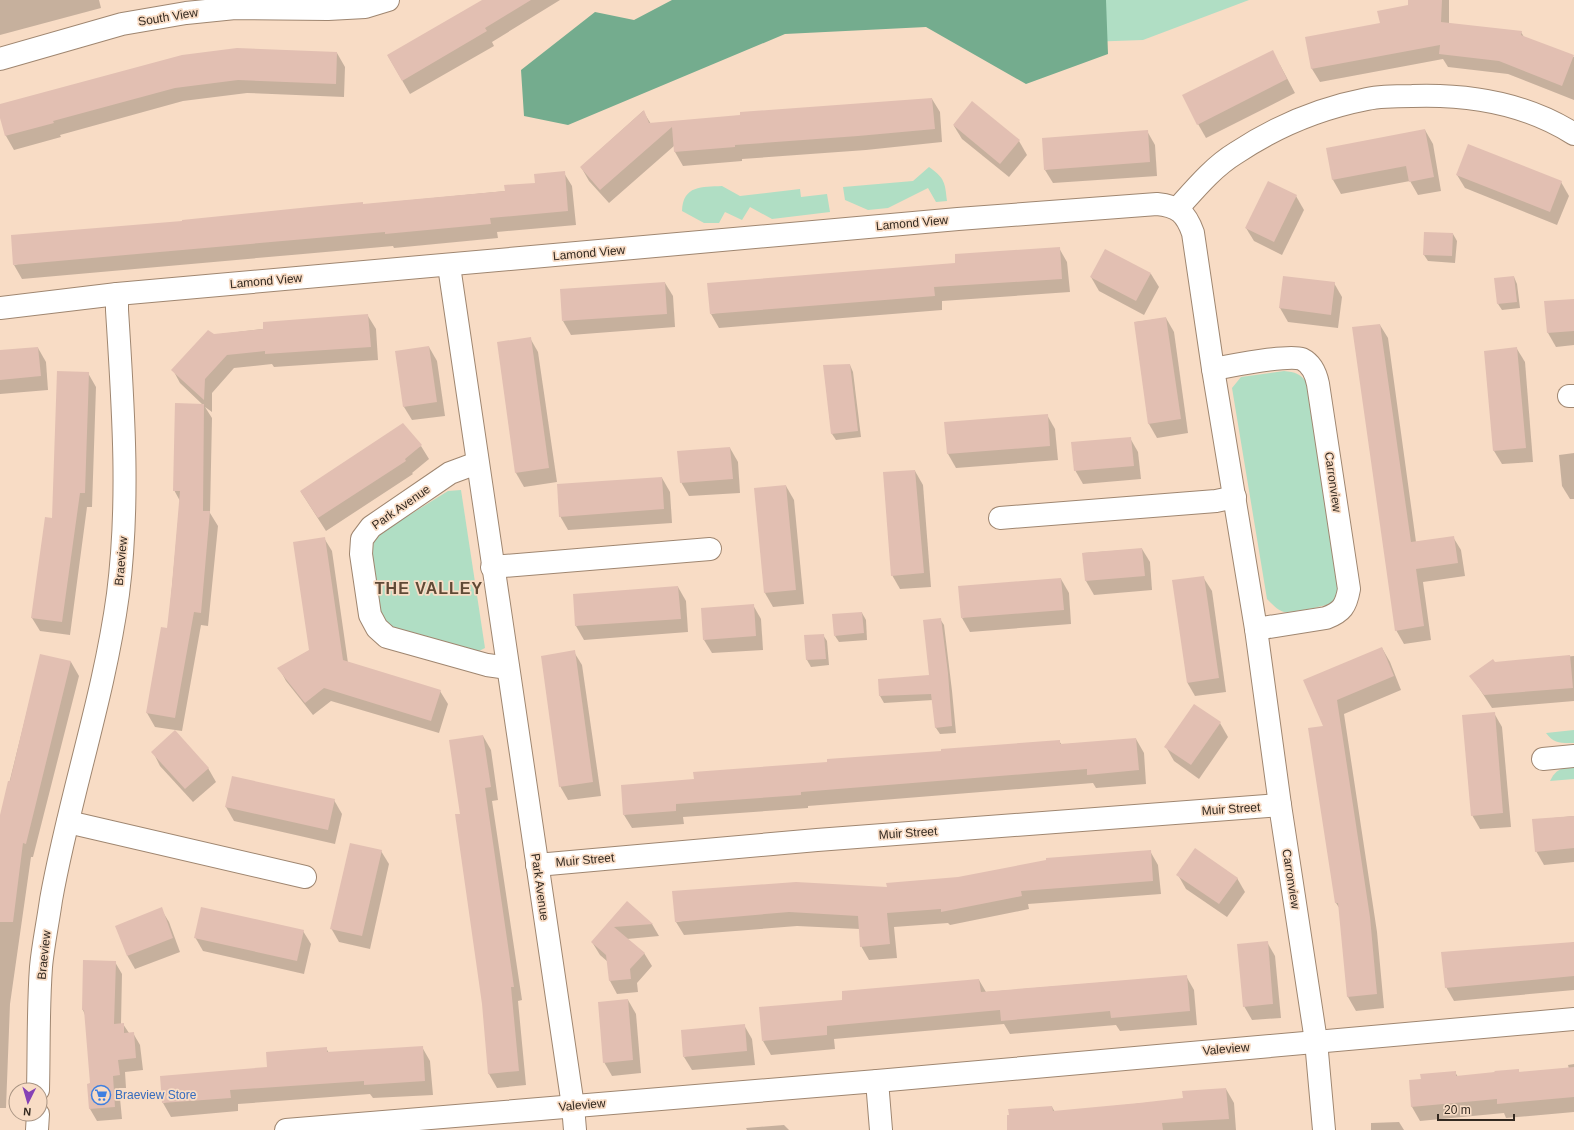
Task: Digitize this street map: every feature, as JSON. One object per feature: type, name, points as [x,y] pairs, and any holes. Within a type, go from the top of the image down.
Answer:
[{"type":"street","name":"South View","points":[[0,59],[122,24],[234,4],[328,9],[364,7],[388,0]]},
{"type":"street","points":[[1177,209],[1215,168],[1235,153],[1265,136],[1300,120],[1339,106],[1368,99],[1397,96],[1433,95],[1473,98],[1506,104],[1539,116],[1574,134]]},
{"type":"street","name":"Lamond View","points":[[0,308],[117,294],[449,266],[958,219],[1157,204],[1168,205],[1177,209]]},
{"type":"street","name":"Carronview","points":[[1177,209],[1188,219],[1193,233],[1213,369],[1256,629],[1280,805],[1316,1041],[1324,1130]]},
{"type":"street","name":"Park Avenue","points":[[449,266],[492,567],[573,1106],[575,1130]]},
{"type":"street","name":"Braeview","points":[[38,1082],[41,967],[52,900],[68,822],[109,648],[118,594],[124,538],[124,423],[117,294]]},
{"type":"street","name":"Carronview","points":[[1213,369],[1289,357],[1302,359],[1310,365],[1315,372],[1318,384],[1349,589],[1347,600],[1342,609],[1326,618],[1256,629]]},
{"type":"street","name":"Park Avenue","points":[[477,463],[450,473],[371,527],[362,539],[361,554],[370,615],[377,628],[387,637],[487,665],[508,668]]},
{"type":"street","points":[[1000,518],[1216,501],[1235,497]]},
{"type":"street","points":[[492,567],[710,549]]},
{"type":"street","points":[[1543,759],[1574,756]]},
{"type":"street","name":"Muir Street","points":[[537,865],[817,840],[1280,805]]},
{"type":"street","points":[[68,822],[305,877]]},
{"type":"street","name":"Valeview","points":[[286,1130],[878,1081],[1574,1018]]},
{"type":"street","points":[[878,1081],[882,1130]]},
{"type":"green space","points":[[672,0],[1106,0],[1108,54],[1026,84],[926,27],[785,34],[568,125],[524,116],[521,70],[595,12],[634,20]]},
{"type":"green space","points":[[999,0],[1249,0],[1143,40],[1001,45]]},
{"type":"green space","points":[[929,167],[938,174],[943,181],[947,201],[936,202],[928,188],[888,208],[868,210],[845,200],[843,187],[913,181]]},
{"type":"green space","points":[[722,186],[740,196],[800,189],[801,197],[827,194],[830,212],[772,219],[750,207],[742,220],[725,212],[719,223],[704,223],[682,211],[683,203],[686,196],[690,192],[701,187]]},
{"type":"green space","points":[[1284,371],[1297,374],[1307,383],[1338,588],[1336,597],[1330,604],[1287,612],[1279,610],[1267,599],[1232,388],[1241,377]]},
{"type":"green space","points":[[461,490],[485,648],[477,652],[390,628],[382,619],[378,608],[372,551],[374,541],[382,532],[448,491]]},
{"type":"green space","points":[[1574,730],[1574,743],[1562,743],[1555,741],[1546,733]]},
{"type":"green space","points":[[1574,767],[1574,779],[1550,781],[1554,774],[1559,770]]},
{"type":"building","points":[[482,0],[531,0],[485,28],[487,31],[402,81],[387,55]]},
{"type":"building","points":[[1408,0],[1442,0],[1441,22],[1522,31],[1521,35],[1574,55],[1562,86],[1499,61],[1439,54],[1440,45],[1311,69],[1305,37],[1380,23],[1377,11],[1408,5]]},
{"type":"building","points":[[237,48],[337,52],[336,84],[238,80],[175,88],[53,121],[54,123],[5,136],[0,118],[0,104],[182,55]]},
{"type":"building","points":[[1273,50],[1287,79],[1197,125],[1182,95]]},
{"type":"building","points":[[932,98],[935,129],[735,145],[735,147],[674,152],[672,127],[600,190],[580,167],[644,110],[649,123],[740,115],[740,112]]},
{"type":"building","points":[[972,101],[1020,140],[1000,164],[953,125]]},
{"type":"building","points":[[1425,129],[1434,177],[1409,182],[1406,166],[1332,180],[1326,148]]},
{"type":"building","points":[[1148,130],[1150,162],[1044,170],[1042,138]]},
{"type":"building","points":[[1468,144],[1562,181],[1550,212],[1456,175]]},
{"type":"building","points":[[565,171],[568,211],[490,218],[491,224],[13,265],[11,235],[182,221],[363,202],[363,204],[505,191],[504,185],[535,183],[534,174]]},
{"type":"building","points":[[1268,181],[1297,195],[1274,242],[1245,228]]},
{"type":"building","points":[[1424,232],[1453,233],[1452,256],[1423,255]]},
{"type":"building","points":[[1060,247],[1062,279],[934,287],[935,296],[710,314],[707,283],[955,263],[955,254]]},
{"type":"building","points":[[1105,249],[1151,273],[1136,301],[1090,277]]},
{"type":"building","points":[[1283,276],[1335,282],[1331,315],[1279,308]]},
{"type":"building","points":[[1514,276],[1517,302],[1497,304],[1494,278]]},
{"type":"building","points":[[665,282],[667,314],[562,321],[560,289]]},
{"type":"building","points":[[1574,299],[1574,331],[1547,333],[1544,301]]},
{"type":"building","points":[[368,314],[371,347],[265,354],[265,351],[227,355],[205,379],[204,400],[171,370],[208,330],[214,334],[263,329],[263,322]]},
{"type":"building","points":[[1166,317],[1181,419],[1148,424],[1134,322]]},
{"type":"building","points":[[1380,324],[1411,542],[1454,536],[1458,563],[1416,569],[1424,626],[1395,631],[1352,327]]},
{"type":"building","points":[[531,337],[549,468],[515,473],[497,342]]},
{"type":"building","points":[[429,346],[437,402],[403,407],[395,351]]},
{"type":"building","points":[[38,347],[41,376],[0,380],[0,350]]},
{"type":"building","points":[[1517,347],[1526,448],[1493,451],[1484,351]]},
{"type":"building","points":[[850,364],[858,431],[831,434],[823,365]]},
{"type":"building","points":[[57,371],[89,372],[85,493],[80,493],[62,622],[31,618],[45,517],[52,518]]},
{"type":"building","points":[[175,403],[204,404],[203,511],[210,511],[201,613],[194,612],[175,718],[146,713],[161,627],[167,628],[172,584],[180,491],[173,491]]},
{"type":"building","points":[[1048,414],[1050,446],[947,454],[944,422]]},
{"type":"building","points":[[403,423],[422,445],[405,459],[406,461],[318,518],[300,491]]},
{"type":"building","points":[[1131,437],[1134,466],[1074,471],[1071,442]]},
{"type":"building","points":[[730,447],[733,479],[680,483],[677,451]]},
{"type":"building","points":[[915,470],[924,573],[891,576],[883,472]]},
{"type":"building","points":[[662,477],[664,509],[559,517],[557,484]]},
{"type":"building","points":[[786,485],[796,590],[764,593],[754,488]]},
{"type":"building","points":[[325,537],[343,660],[441,690],[431,721],[324,688],[305,703],[277,668],[309,650],[293,542]]},
{"type":"building","points":[[1142,548],[1145,576],[1085,581],[1082,553]]},
{"type":"building","points":[[1204,576],[1219,678],[1187,683],[1172,580]]},
{"type":"building","points":[[1061,578],[1064,610],[961,618],[958,586]]},
{"type":"building","points":[[678,586],[681,619],[575,626],[573,594]]},
{"type":"building","points":[[754,604],[756,636],[703,640],[701,608]]},
{"type":"building","points":[[862,612],[864,633],[834,636],[832,614]]},
{"type":"building","points":[[941,618],[948,673],[952,726],[935,728],[931,694],[879,696],[878,679],[929,675],[923,620]]},
{"type":"building","points":[[824,634],[826,659],[806,660],[804,635]]},
{"type":"building","points":[[1382,647],[1394,676],[1337,700],[1370,917],[1377,994],[1347,997],[1338,903],[1335,903],[1308,728],[1323,726],[1303,680]]},
{"type":"building","points":[[575,650],[593,782],[559,787],[541,656]]},
{"type":"building","points":[[40,654],[71,661],[26,844],[23,843],[13,922],[0,922],[0,815],[8,781],[10,781]]},
{"type":"building","points":[[1570,655],[1573,688],[1484,695],[1469,676],[1493,659],[1495,662]]},
{"type":"building","points":[[1194,704],[1221,722],[1191,765],[1164,747]]},
{"type":"building","points":[[1495,712],[1503,813],[1471,816],[1462,715]]},
{"type":"building","points":[[175,730],[209,768],[185,789],[151,752]]},
{"type":"building","points":[[483,735],[491,787],[485,788],[514,987],[511,987],[519,1071],[488,1074],[482,1004],[455,814],[460,814],[449,740]]},
{"type":"building","points":[[1136,738],[1139,770],[1087,775],[1087,769],[801,792],[801,795],[676,804],[676,811],[623,815],[621,785],[694,779],[693,772],[827,762],[827,759],[941,751],[941,749],[1060,740],[1060,744]]},
{"type":"building","points":[[232,776],[335,799],[328,830],[225,807]]},
{"type":"building","points":[[1574,816],[1574,848],[1535,852],[1532,819]]},
{"type":"building","points":[[350,843],[382,850],[362,936],[330,929]]},
{"type":"building","points":[[1195,848],[1238,878],[1219,904],[1176,875]]},
{"type":"building","points":[[1151,850],[1153,881],[1021,891],[1022,896],[941,912],[941,909],[887,913],[890,944],[860,947],[858,916],[789,912],[675,922],[672,891],[796,882],[887,887],[886,883],[958,877],[1046,860],[1046,858]]},
{"type":"building","points":[[627,901],[653,924],[614,927],[645,953],[630,969],[631,979],[609,981],[606,955],[591,942]]},
{"type":"building","points":[[162,907],[173,938],[127,956],[115,926]]},
{"type":"building","points":[[201,907],[304,930],[297,961],[194,938]]},
{"type":"building","points":[[1268,941],[1273,1004],[1243,1007],[1237,944]]},
{"type":"building","points":[[1574,942],[1574,976],[1445,988],[1441,952]]},
{"type":"building","points":[[83,960],[116,961],[114,1024],[124,1023],[124,1033],[134,1032],[136,1058],[118,1060],[120,1075],[113,1076],[115,1107],[89,1109],[87,1084],[90,1083],[84,1010],[82,1010]]},
{"type":"building","points":[[1187,975],[1190,1011],[1111,1018],[1110,1011],[1001,1021],[1000,1010],[827,1026],[827,1035],[762,1041],[759,1007],[842,1000],[842,991],[979,979],[981,992]]},
{"type":"building","points":[[628,999],[633,1060],[603,1063],[598,1002]]},
{"type":"building","points":[[745,1024],[747,1051],[683,1057],[681,1030]]},
{"type":"building","points":[[423,1046],[425,1081],[364,1085],[364,1081],[230,1090],[231,1098],[162,1103],[160,1076],[267,1067],[266,1052],[327,1047],[327,1052]]},
{"type":"building","points":[[1574,1067],[1574,1097],[1497,1104],[1497,1099],[1411,1107],[1409,1080],[1421,1079],[1420,1074],[1456,1071],[1456,1076],[1519,1069],[1519,1072]]},
{"type":"building","points":[[1226,1088],[1229,1119],[1162,1123],[1163,1130],[1007,1130],[1007,1115],[1009,1115],[1008,1109],[1052,1106],[1053,1111],[1139,1103],[1183,1098],[1182,1091]]},
{"type":"place","name":"Braeview Store","points":[[101,1095]]},
{"type":"district","name":"THE VALLEY","points":[[429,588]]}]
